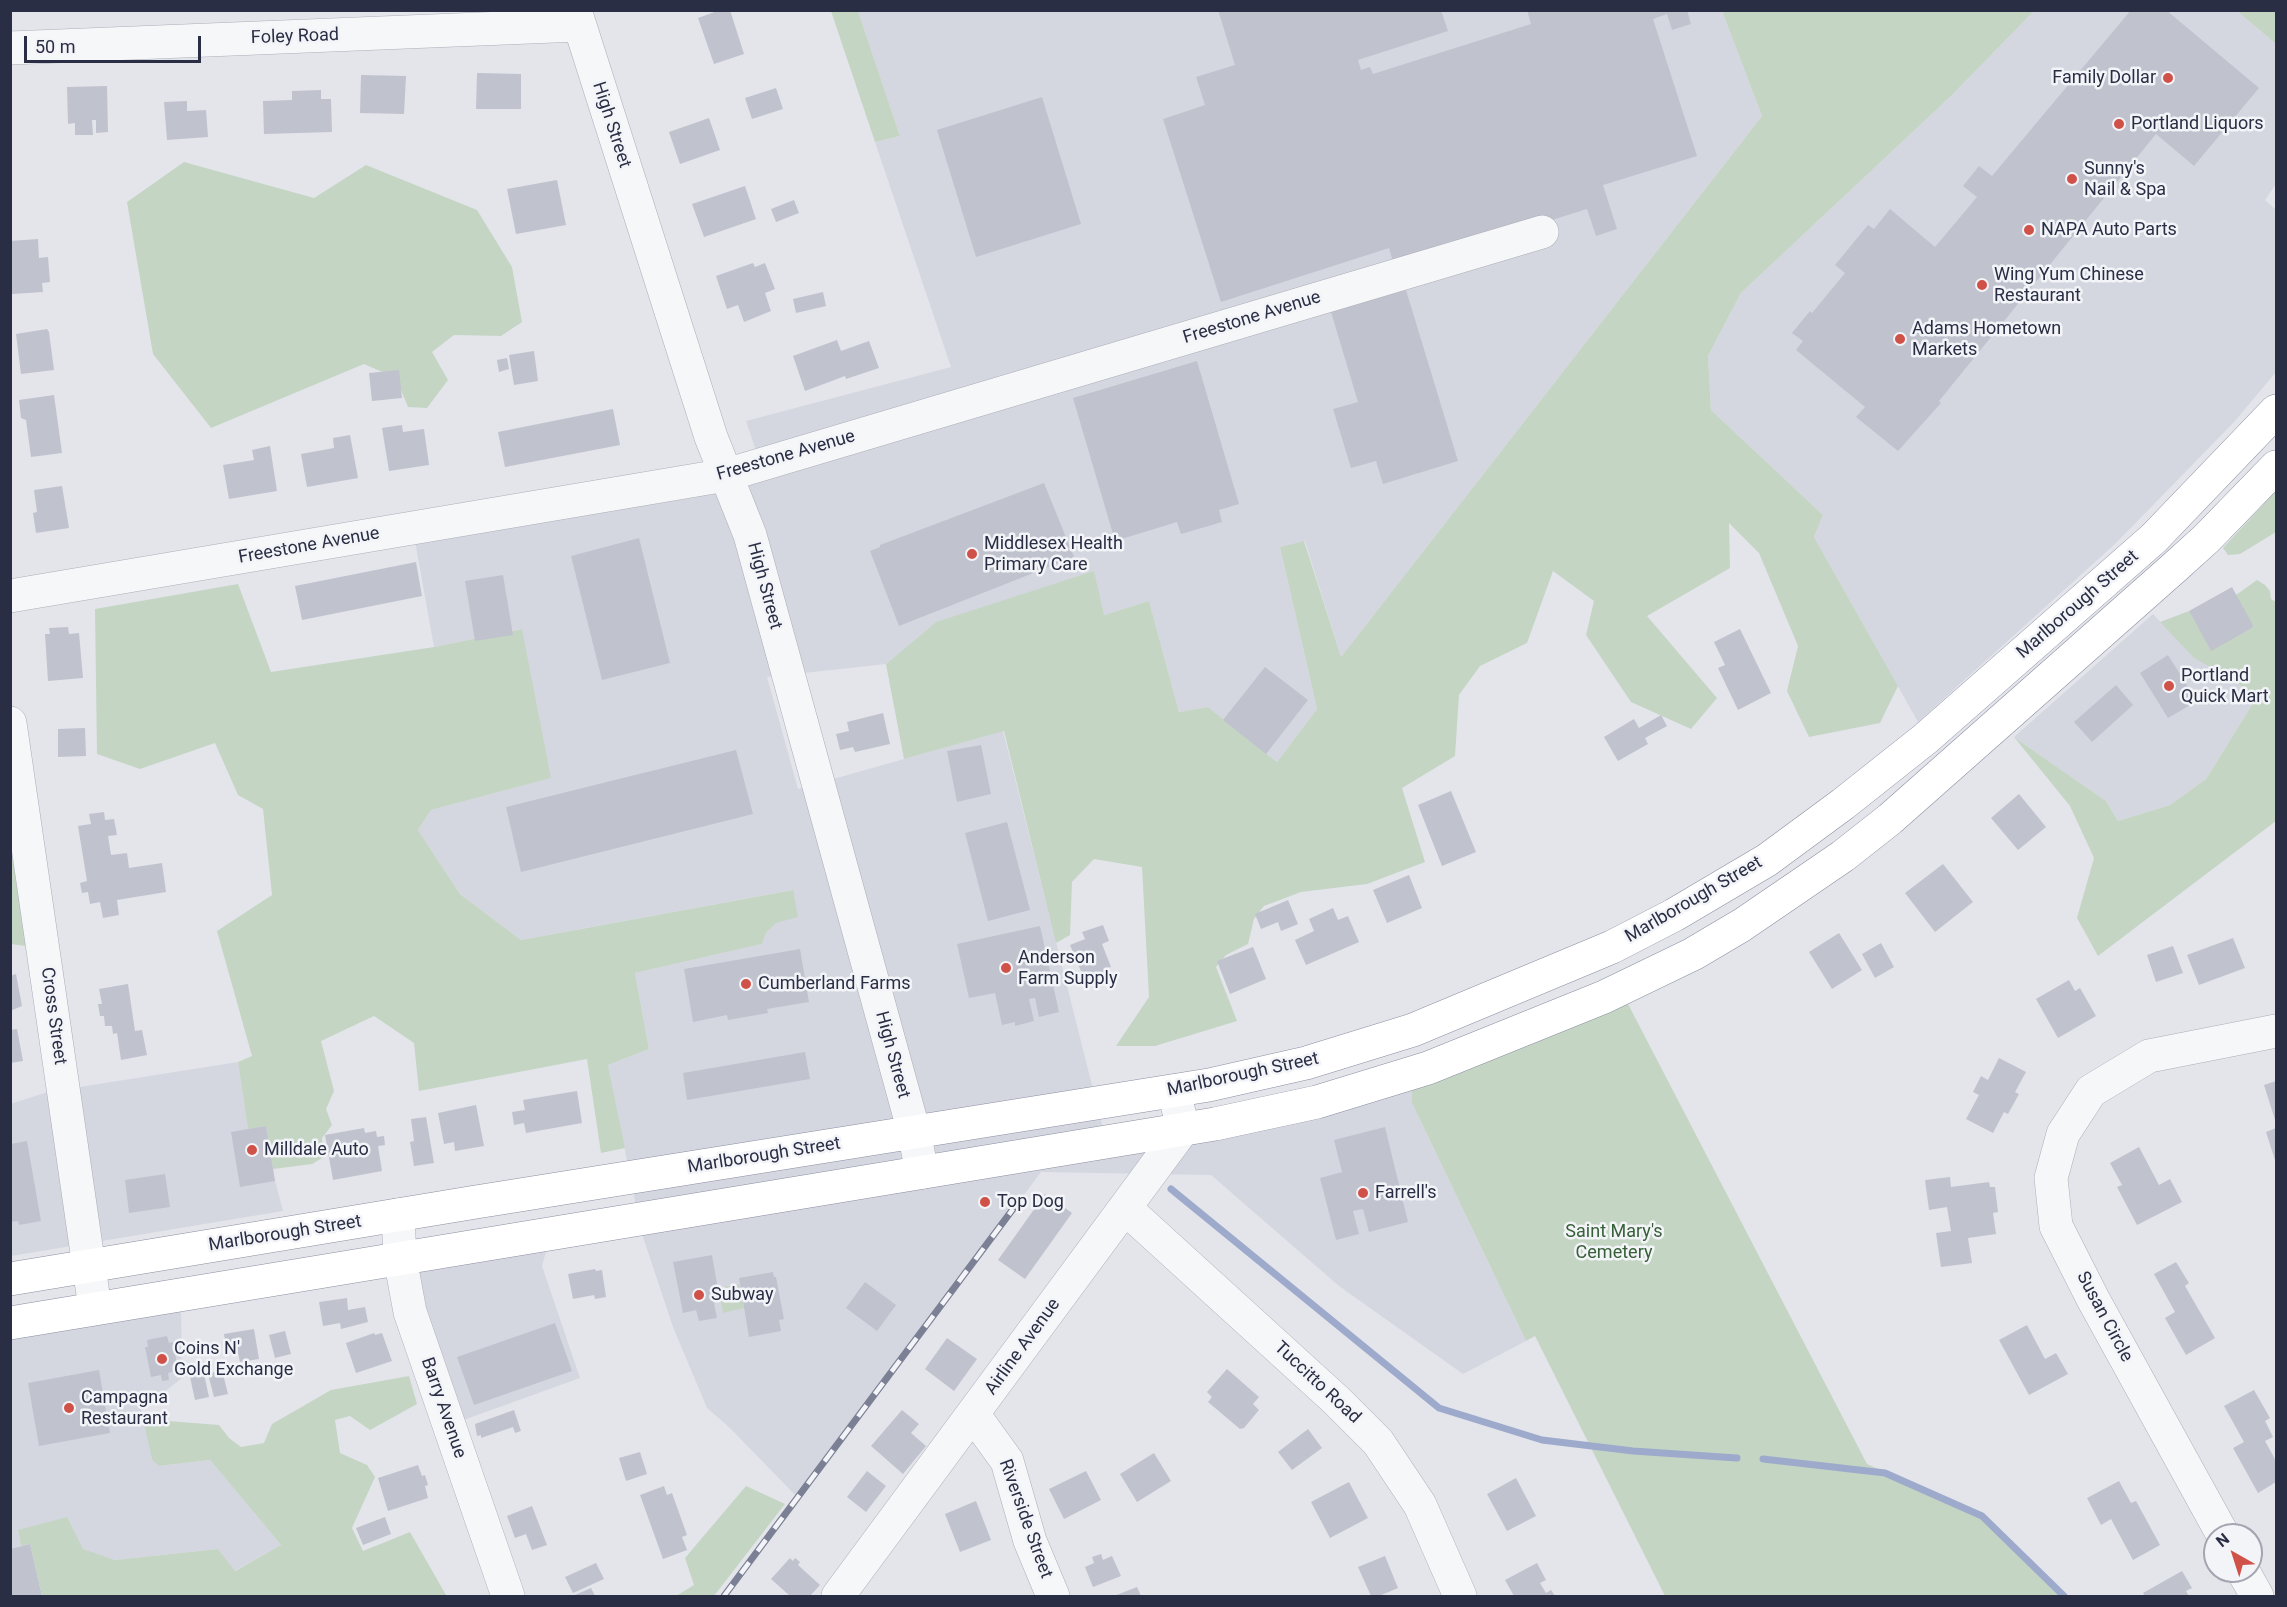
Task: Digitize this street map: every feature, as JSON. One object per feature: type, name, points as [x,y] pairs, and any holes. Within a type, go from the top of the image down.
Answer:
[{"type":"highway","name":"Marlborough Street","points":[[10,1279],[1209,1085],[1306,1063],[1413,1030],[1612,947],[1674,915],[1767,860],[1843,804],[1933,732],[2154,538],[2277,411]]},
{"type":"highway","name":"Marlborough Street","points":[[10,1323],[1184,1129],[1317,1102],[1428,1068],[1604,997],[1693,954],[1789,894],[1890,819],[2207,538],[2277,467]]},
{"type":"highway","points":[[2154,538],[2175,567]]},
{"type":"street","name":"Foley Road","points":[[10,48],[577,18]]},
{"type":"street","name":"High Street","points":[[577,18],[711,437],[750,535],[914,1132],[922,1172]]},
{"type":"street","name":"Freestone Avenue","points":[[10,596],[726,475],[1542,232]]},
{"type":"street","name":"Cross Street","points":[[10,723],[95,1308]]},
{"type":"street","name":"Susan Circle","points":[[2216,1523],[2093,1299],[2056,1226],[2051,1178],[2063,1134],[2091,1091],[2149,1056],[2277,1031]]},
{"type":"street","points":[[1174,1091],[1184,1129]]},
{"type":"street","name":"Airline Avenue","points":[[838,1596],[1184,1129]]},
{"type":"street","name":"Tuccitto Road","points":[[1125,1208],[1336,1400],[1378,1442],[1420,1505],[1460,1596]]},
{"type":"street","name":"Barry Avenue","points":[[398,1215],[400,1258],[410,1312],[508,1596]]},
{"type":"street","name":"Riverside Street","points":[[973,1414],[1006,1461],[1030,1541],[1053,1596]]},
{"type":"shaded area","points":[[858,11],[1722,11],[1762,116],[1341,657],[1305,541],[1280,547],[1317,709],[1277,762],[1208,707],[1179,712],[1149,601],[1104,615],[936,622],[886,664],[767,677],[798,789],[1003,731],[1110,1157],[1412,1087],[1412,1103],[1526,1341],[1463,1374],[1339,1286],[1211,1175],[1041,1172],[798,1498],[730,1428],[707,1408],[673,1327],[641,1231],[608,1065],[649,1049],[635,973],[762,944],[766,933],[776,922],[792,890],[521,940],[460,894],[418,830],[431,810],[550,778],[521,629],[434,647],[415,541],[692,498],[766,480],[746,421],[951,367],[875,142],[900,136]]},
{"type":"shaded area","points":[[2034,11],[2237,11],[2276,44],[2276,184],[2265,200],[2276,210],[2276,372],[2235,421],[2115,544],[1918,722],[1814,537],[1823,515],[1711,410],[1708,356],[1741,293],[1951,96]]},
{"type":"shaded area","points":[[2153,614],[2194,657],[2236,681],[2255,700],[2206,779],[2170,805],[2118,821],[2106,801],[2014,737]]},
{"type":"shaded area","points":[[238,1062],[248,1128],[266,1126],[275,1181],[283,1211],[11,1256],[10,1104],[48,1092]]},
{"type":"shaded area","points":[[547,1248],[542,1266],[580,1378],[458,1422],[414,1275],[420,1268]]},
{"type":"shaded area","points":[[181,1308],[182,1378],[163,1393],[138,1392],[152,1460],[159,1466],[210,1460],[281,1545],[234,1571],[218,1549],[115,1560],[18,1530],[21,1546],[11,1549],[11,1339]]},
{"type":"green space","points":[[831,11],[858,11],[900,136],[875,142]]},
{"type":"green space","points":[[1722,11],[2034,11],[1951,96],[1741,293],[1708,356],[1711,410],[1823,515],[1814,537],[1898,686],[1880,723],[1809,737],[1787,691],[1798,646],[1759,553],[1729,523],[1730,568],[1647,616],[1717,698],[1691,729],[1631,702],[1586,635],[1594,601],[1553,571],[1527,643],[1480,666],[1459,695],[1455,756],[1402,788],[1425,862],[1367,884],[1301,892],[1264,906],[1254,919],[1248,944],[1226,955],[1216,967],[1237,1021],[1155,1046],[1116,1046],[1149,997],[1142,867],[1094,859],[1072,882],[1070,935],[1056,943],[1004,731],[904,759],[886,664],[936,622],[1094,571],[1104,615],[1149,601],[1179,712],[1208,707],[1277,762],[1317,709],[1280,547],[1304,541],[1341,657],[1762,116]]},
{"type":"green space","points":[[2237,11],[2276,11],[2276,44]]},
{"type":"green space","points":[[184,162],[314,198],[366,165],[477,210],[512,267],[522,322],[501,336],[454,335],[432,352],[448,380],[427,408],[408,407],[396,378],[364,364],[211,428],[153,354],[127,202]]},
{"type":"green space","points":[[2276,491],[2276,532],[2240,554],[2228,555],[2223,548]]},
{"type":"green space","points":[[2257,580],[2265,585],[2270,591],[2271,599],[2276,602],[2276,821],[2098,956],[2077,918],[2094,858],[2070,806],[2014,737],[2106,801],[2118,821],[2170,805],[2206,779],[2255,700],[2236,681],[2194,658],[2160,622],[2189,611],[2211,650],[2252,628],[2236,595]]},
{"type":"green space","points":[[238,584],[271,672],[434,647],[522,629],[551,778],[431,810],[418,830],[460,894],[521,940],[793,890],[798,917],[776,923],[766,933],[762,944],[635,973],[649,1049],[608,1065],[625,1148],[601,1153],[587,1059],[419,1091],[414,1043],[374,1016],[321,1041],[334,1091],[326,1109],[332,1125],[322,1138],[324,1157],[312,1164],[273,1169],[266,1126],[248,1129],[238,1062],[252,1056],[217,931],[272,895],[263,809],[238,795],[215,743],[140,769],[97,754],[95,609]]},
{"type":"green space","points":[[11,846],[26,946],[11,944]]},
{"type":"green space","name":"Saint Mary's Cemetery","points":[[1628,1004],[1867,1464],[1982,1516],[2064,1596],[1665,1596],[1535,1336],[1526,1341],[1412,1103],[1412,1087]]},
{"type":"green space","points":[[739,1284],[744,1308],[723,1313],[718,1288]]},
{"type":"green space","points":[[409,1376],[417,1404],[370,1430],[350,1416],[335,1420],[340,1453],[367,1465],[375,1477],[352,1528],[363,1551],[410,1532],[445,1596],[42,1596],[30,1544],[21,1546],[18,1530],[67,1517],[83,1549],[115,1560],[218,1549],[235,1571],[281,1545],[210,1460],[159,1466],[152,1460],[143,1419],[219,1425],[229,1438],[241,1447],[264,1443],[272,1424],[331,1390]]},
{"type":"green space","points":[[746,1486],[785,1504],[714,1596],[676,1596],[694,1585],[685,1558]]},
{"type":"building","points":[[720,10],[730,10],[744,54],[714,64],[698,18]]},
{"type":"building","points":[[1218,10],[1441,10],[1448,31],[1358,60],[1361,70],[1370,67],[1373,74],[1531,24],[1527,10],[1687,10],[1691,24],[1672,30],[1667,14],[1653,19],[1697,156],[1603,185],[1617,229],[1596,236],[1587,209],[1395,269],[1389,248],[1221,302],[1163,119],[1205,105],[1196,77],[1235,65]]},
{"type":"building","points":[[2131,10],[2166,10],[2259,88],[2194,166],[2156,134],[1939,401],[1941,403],[1898,451],[1856,417],[1865,407],[1796,350],[1803,341],[1792,333],[1845,273],[1835,265],[1868,225],[1874,229],[1890,209],[1935,247],[1977,197],[1963,186],[1979,166],[1992,176]]},
{"type":"building","points":[[477,73],[521,74],[521,109],[476,109]]},
{"type":"building","points":[[361,75],[406,76],[404,114],[360,113]]},
{"type":"building","points":[[107,86],[108,132],[96,133],[96,120],[92,120],[93,135],[75,135],[75,123],[68,124],[67,87]]},
{"type":"building","points":[[776,88],[783,109],[752,119],[745,98]]},
{"type":"building","points":[[321,90],[321,99],[331,99],[332,132],[264,134],[263,101],[292,100],[292,91]]},
{"type":"building","points":[[1042,97],[1081,224],[976,257],[937,130]]},
{"type":"building","points":[[187,101],[187,111],[206,110],[208,137],[167,140],[164,102]]},
{"type":"building","points":[[709,118],[720,150],[680,164],[669,132]]},
{"type":"building","points":[[557,180],[566,225],[516,234],[507,189]]},
{"type":"building","points":[[745,186],[756,219],[704,237],[692,204]]},
{"type":"building","points":[[794,200],[799,213],[776,222],[771,209]]},
{"type":"building","points":[[38,239],[39,258],[48,257],[50,282],[42,283],[43,292],[12,294],[10,241]]},
{"type":"building","points":[[753,263],[755,267],[765,263],[775,289],[765,293],[771,311],[744,322],[738,305],[727,309],[716,276]]},
{"type":"building","points":[[1406,290],[1458,461],[1383,484],[1376,461],[1351,468],[1333,409],[1358,402],[1331,312]]},
{"type":"building","points":[[823,292],[826,306],[796,313],[793,299]]},
{"type":"building","points":[[47,329],[54,370],[21,374],[16,334]]},
{"type":"building","points":[[837,340],[841,351],[869,341],[879,368],[846,379],[845,376],[805,391],[793,356]]},
{"type":"building","points":[[534,351],[538,381],[514,385],[509,355]]},
{"type":"building","points":[[507,358],[509,369],[499,372],[497,360]]},
{"type":"building","points":[[1197,361],[1239,504],[1219,510],[1222,522],[1181,534],[1177,522],[1115,541],[1073,398]]},
{"type":"building","points":[[399,370],[402,398],[372,401],[369,373]]},
{"type":"building","points":[[54,395],[62,453],[31,457],[26,420],[21,418],[19,400]]},
{"type":"building","points":[[613,409],[620,445],[505,467],[498,432]]},
{"type":"building","points":[[402,425],[403,432],[424,429],[429,465],[389,471],[382,428]]},
{"type":"building","points":[[350,435],[358,478],[307,487],[301,454],[334,448],[333,438]]},
{"type":"building","points":[[270,446],[277,491],[229,499],[223,465],[254,460],[252,450]]},
{"type":"building","name":"Middlesex Health Primary Care","points":[[1044,483],[1074,557],[899,626],[870,551],[880,545]]},
{"type":"building","points":[[62,486],[69,528],[36,533],[33,513],[37,512],[34,490]]},
{"type":"building","points":[[639,538],[670,663],[602,680],[571,556]]},
{"type":"building","points":[[416,562],[422,596],[302,620],[295,586]]},
{"type":"building","points":[[503,575],[513,635],[475,641],[465,581]]},
{"type":"building","points":[[2232,587],[2253,625],[2252,628],[2211,651],[2189,611]]},
{"type":"building","points":[[68,627],[69,634],[79,633],[83,678],[48,681],[45,634],[50,634],[49,628]]},
{"type":"building","points":[[1740,629],[1771,693],[1738,710],[1718,668],[1725,665],[1714,642]]},
{"type":"building","points":[[2168,655],[2197,701],[2168,718],[2140,673]]},
{"type":"building","points":[[1265,667],[1308,700],[1266,754],[1223,720]]},
{"type":"building","points":[[2116,685],[2133,705],[2092,742],[2074,722]]},
{"type":"building","points":[[883,713],[890,744],[855,752],[853,747],[840,750],[836,734],[849,731],[847,722]]},
{"type":"building","points":[[1661,715],[1667,726],[1645,738],[1648,744],[1618,761],[1604,737],[1634,719],[1639,728]]},
{"type":"building","points":[[85,728],[86,756],[58,757],[58,729]]},
{"type":"building","points":[[981,745],[991,794],[957,802],[947,751]]},
{"type":"building","points":[[736,750],[753,814],[521,872],[506,807]]},
{"type":"building","points":[[1451,791],[1476,852],[1442,866],[1418,805]]},
{"type":"building","points":[[2019,794],[2046,827],[2018,850],[1991,818]]},
{"type":"building","points":[[104,812],[105,820],[114,819],[117,835],[108,836],[111,855],[127,853],[129,868],[162,863],[166,892],[117,900],[119,915],[103,918],[100,902],[90,904],[88,892],[82,893],[80,883],[87,881],[78,826],[91,824],[89,814]]},
{"type":"building","points":[[1007,822],[1030,910],[988,921],[965,833]]},
{"type":"building","points":[[1943,864],[1973,902],[1935,932],[1905,893]]},
{"type":"building","points":[[1409,875],[1422,908],[1387,923],[1373,890]]},
{"type":"building","points":[[1288,900],[1298,924],[1281,931],[1278,922],[1261,929],[1255,914]]},
{"type":"building","points":[[1333,908],[1338,920],[1348,916],[1359,942],[1306,965],[1295,940],[1314,931],[1309,919]]},
{"type":"building","points":[[1103,925],[1109,941],[1102,944],[1111,967],[1107,968],[1110,975],[1086,983],[1070,945],[1085,939],[1082,932]]},
{"type":"building","name":"Anderson Farm Supply","points":[[1040,926],[1059,1012],[1039,1017],[1035,998],[1029,999],[1034,1021],[1015,1026],[1015,1022],[1002,1025],[995,993],[969,998],[957,944]]},
{"type":"building","points":[[1839,933],[1862,970],[1832,989],[1809,952]]},
{"type":"building","points":[[2233,938],[2245,968],[2199,985],[2187,955]]},
{"type":"building","points":[[1881,943],[1894,967],[1875,978],[1862,954]]},
{"type":"building","points":[[2173,946],[2183,973],[2156,982],[2147,955]]},
{"type":"building","points":[[1253,947],[1266,979],[1230,994],[1217,961]]},
{"type":"building","name":"Cumberland Farms","points":[[800,949],[809,1002],[767,1009],[768,1013],[728,1020],[727,1015],[693,1022],[684,969]]},
{"type":"building","points":[[16,974],[22,1006],[10,1011],[10,976]]},
{"type":"building","points":[[2069,980],[2075,991],[2080,988],[2096,1016],[2058,1038],[2036,999]]},
{"type":"building","points":[[128,984],[135,1031],[142,1030],[147,1055],[121,1060],[117,1033],[113,1034],[112,1026],[105,1026],[104,1016],[100,1016],[98,1004],[102,1004],[99,989]]},
{"type":"building","points":[[17,1029],[23,1061],[10,1063],[10,1030]]},
{"type":"building","points":[[805,1052],[810,1079],[687,1100],[683,1073]]},
{"type":"building","points":[[1999,1058],[2026,1072],[2015,1092],[2019,1094],[2008,1114],[2004,1112],[1993,1133],[1966,1119],[1979,1095],[1973,1092],[1981,1076],[1988,1080]]},
{"type":"building","points":[[2276,1081],[2276,1123],[2264,1085]]},
{"type":"building","points":[[577,1091],[582,1123],[526,1133],[524,1123],[514,1125],[512,1112],[525,1110],[523,1100]]},
{"type":"building","points":[[476,1105],[484,1146],[455,1151],[454,1142],[444,1144],[438,1113]]},
{"type":"building","points":[[426,1117],[434,1163],[414,1166],[410,1142],[414,1141],[411,1119]]},
{"type":"building","name":"Milldale Auto","points":[[266,1126],[275,1181],[240,1187],[231,1132]]},
{"type":"building","name":"Farrell's","points":[[1385,1127],[1408,1222],[1369,1232],[1363,1209],[1353,1211],[1359,1234],[1336,1240],[1320,1178],[1342,1172],[1334,1140]]},
{"type":"building","points":[[364,1128],[365,1133],[376,1131],[377,1137],[384,1136],[385,1145],[378,1146],[382,1171],[333,1180],[325,1135]]},
{"type":"building","points":[[2276,1128],[2276,1159],[2275,1160],[2266,1132]]},
{"type":"building","points":[[27,1141],[41,1221],[19,1225],[18,1221],[10,1222],[10,1144]]},
{"type":"building","points":[[2139,1147],[2159,1185],[2170,1179],[2182,1202],[2137,1225],[2117,1187],[2122,1185],[2110,1163]]},
{"type":"building","points":[[165,1174],[170,1207],[129,1213],[125,1180]]},
{"type":"building","points":[[1950,1177],[1951,1187],[1989,1182],[1990,1187],[1995,1187],[1998,1212],[1993,1213],[1996,1234],[1968,1238],[1972,1263],[1941,1267],[1936,1233],[1951,1231],[1947,1207],[1929,1210],[1925,1180]]},
{"type":"building","points":[[1045,1194],[1072,1213],[1025,1279],[998,1260]]},
{"type":"building","name":"Subway","points":[[712,1255],[720,1301],[714,1303],[717,1318],[699,1321],[696,1310],[683,1313],[673,1262]]},
{"type":"building","points":[[2176,1262],[2189,1283],[2185,1286],[2215,1338],[2186,1355],[2165,1318],[2175,1312],[2154,1274]]},
{"type":"building","points":[[595,1269],[596,1271],[602,1270],[606,1297],[595,1299],[594,1295],[573,1299],[568,1274]]},
{"type":"building","points":[[773,1272],[784,1319],[779,1320],[781,1331],[749,1337],[739,1278]]},
{"type":"building","points":[[865,1282],[896,1305],[877,1331],[846,1308]]},
{"type":"building","points":[[347,1298],[348,1310],[365,1307],[368,1322],[341,1329],[340,1323],[323,1326],[319,1302]]},
{"type":"building","points":[[555,1323],[572,1371],[474,1405],[457,1357]]},
{"type":"building","points":[[2027,1325],[2045,1359],[2056,1353],[2068,1374],[2029,1395],[1999,1340]]},
{"type":"building","points":[[254,1329],[259,1359],[240,1362],[238,1353],[227,1354],[224,1334]]},
{"type":"building","points":[[285,1331],[291,1354],[275,1358],[269,1335]]},
{"type":"building","points":[[374,1333],[375,1335],[382,1333],[392,1361],[356,1373],[346,1343]]},
{"type":"building","name":"Coins N' Gold Exchange","points":[[167,1336],[169,1343],[173,1342],[178,1370],[168,1373],[169,1380],[162,1381],[161,1375],[151,1377],[145,1347],[148,1347],[147,1340]]},
{"type":"building","points":[[947,1338],[977,1359],[954,1391],[925,1369]]},
{"type":"building","points":[[1227,1369],[1259,1397],[1253,1404],[1259,1410],[1244,1428],[1240,1429],[1208,1402],[1212,1397],[1207,1392]]},
{"type":"building","name":"Campagna Restaurant","points":[[99,1370],[110,1433],[39,1446],[28,1383]]},
{"type":"building","points":[[222,1370],[228,1394],[214,1397],[208,1374]]},
{"type":"building","points":[[204,1374],[209,1397],[195,1400],[190,1377]]},
{"type":"building","points":[[2254,1390],[2270,1418],[2265,1421],[2273,1437],[2265,1441],[2276,1461],[2276,1482],[2258,1493],[2233,1448],[2244,1442],[2224,1406]]},
{"type":"building","points":[[514,1410],[521,1431],[515,1433],[513,1427],[481,1438],[481,1435],[477,1436],[475,1424]]},
{"type":"building","points":[[902,1410],[919,1424],[911,1433],[926,1446],[903,1474],[871,1446]]},
{"type":"building","points":[[1308,1429],[1322,1448],[1292,1470],[1278,1452]]},
{"type":"building","points":[[640,1452],[647,1474],[626,1481],[619,1458]]},
{"type":"building","points":[[1154,1453],[1171,1481],[1137,1502],[1120,1474]]},
{"type":"building","points":[[418,1465],[422,1476],[425,1475],[428,1498],[388,1511],[378,1478]]},
{"type":"building","points":[[867,1471],[886,1486],[866,1512],[847,1497]]},
{"type":"building","points":[[1086,1471],[1101,1500],[1064,1519],[1049,1489]]},
{"type":"building","points":[[1516,1478],[1536,1516],[1507,1531],[1487,1494]]},
{"type":"building","points":[[2119,1481],[2131,1503],[2136,1501],[2160,1545],[2133,1560],[2111,1519],[2101,1525],[2087,1498]]},
{"type":"building","points":[[1349,1482],[1368,1518],[1330,1538],[1311,1502]]},
{"type":"building","points":[[664,1486],[667,1495],[672,1493],[687,1535],[682,1537],[687,1550],[663,1559],[640,1495]]},
{"type":"building","points":[[976,1501],[991,1540],[960,1552],[945,1514]]},
{"type":"building","points":[[532,1506],[547,1545],[532,1550],[526,1534],[515,1538],[507,1516]]},
{"type":"building","points":[[385,1517],[391,1534],[363,1545],[356,1528]]},
{"type":"building","points":[[30,1544],[42,1596],[10,1596],[10,1549]]},
{"type":"building","points":[[1101,1554],[1103,1560],[1112,1556],[1121,1576],[1093,1587],[1085,1567],[1094,1563],[1092,1557]]},
{"type":"building","points":[[1385,1556],[1398,1588],[1379,1596],[1371,1596],[1358,1567]]},
{"type":"building","points":[[790,1558],[793,1561],[795,1558],[800,1562],[798,1565],[820,1585],[810,1596],[790,1596],[771,1579]]},
{"type":"building","points":[[596,1563],[604,1579],[573,1593],[565,1577]]},
{"type":"building","points":[[1537,1563],[1546,1580],[1540,1583],[1546,1593],[1551,1590],[1555,1596],[1514,1596],[1505,1580]]},
{"type":"building","points":[[2182,1571],[2192,1588],[2186,1591],[2189,1596],[2145,1596],[2143,1593]]},
{"type":"building","points":[[1137,1587],[1141,1596],[1114,1596]]},
{"type":"building","points":[[591,1588],[595,1596],[575,1595]]},
{"type":"waterway","points":[[1171,1189],[1439,1408],[1542,1440],[1633,1451],[1737,1458]]},
{"type":"waterway","points":[[1763,1459],[1885,1473],[1982,1516],[2064,1596]]},
{"type":"railway","points":[[724,1596],[1013,1209]]},
{"type":"place","name":"Family Dollar","points":[[2168,78]]},
{"type":"place","name":"Portland Liquors","points":[[2119,124]]},
{"type":"place","name":"Sunny's Nail & Spa","points":[[2072,179]]},
{"type":"place","name":"NAPA Auto Parts","points":[[2029,230]]},
{"type":"place","name":"Wing Yum Chinese Restaurant","points":[[1982,285]]},
{"type":"place","name":"Adams Hometown Markets","points":[[1900,339]]},
{"type":"place","name":"Middlesex Health Primary Care","points":[[972,554]]},
{"type":"place","name":"Portland Quick Mart","points":[[2169,686]]},
{"type":"place","name":"Anderson Farm Supply","points":[[1006,968]]},
{"type":"place","name":"Cumberland Farms","points":[[746,984]]},
{"type":"place","name":"Milldale Auto","points":[[252,1150]]},
{"type":"place","name":"Farrell's","points":[[1363,1193]]},
{"type":"place","name":"Top Dog","points":[[985,1202]]},
{"type":"place","name":"Subway","points":[[699,1295]]},
{"type":"place","name":"Coins N' Gold Exchange","points":[[162,1359]]},
{"type":"place","name":"Campagna Restaurant","points":[[69,1408]]}]
